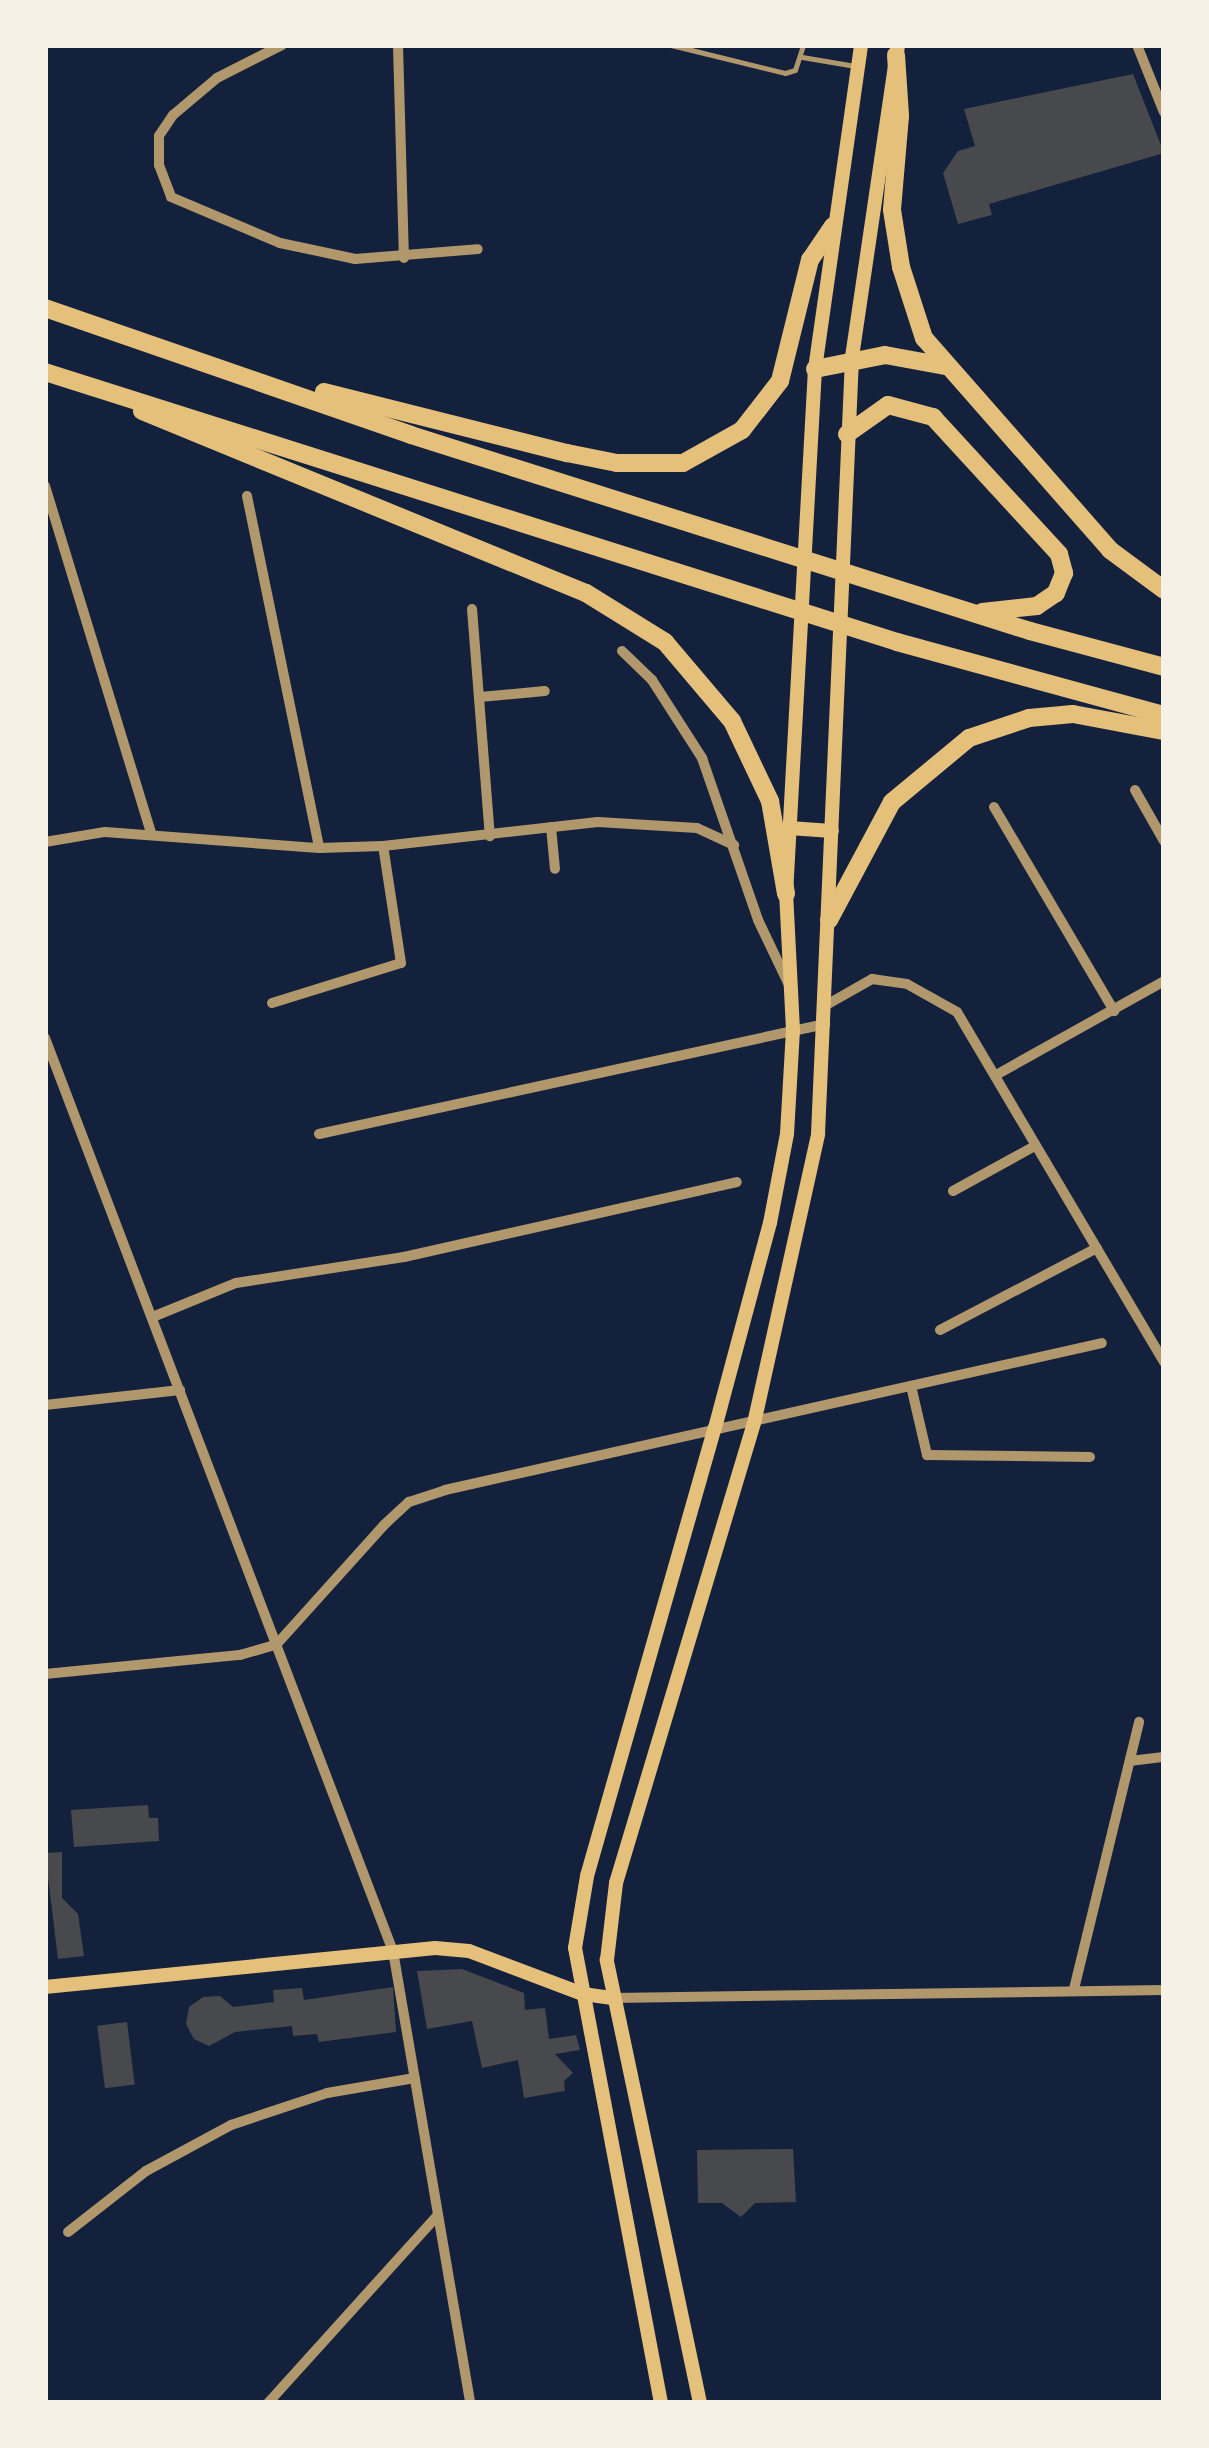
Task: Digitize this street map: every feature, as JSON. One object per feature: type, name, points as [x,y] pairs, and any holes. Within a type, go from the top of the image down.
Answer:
[{"type":"highway","points":[[897,50],[900,116],[892,210],[912,304],[945,366],[1110,550],[1164,590]]},
{"type":"highway","points":[[233,369],[567,454],[617,462],[683,462],[742,430],[780,381],[810,260],[833,226]]},
{"type":"highway","points":[[45,308],[233,369],[411,435],[902,592],[1164,667]]},
{"type":"highway","points":[[815,369],[852,358],[885,355],[945,366]]},
{"type":"highway","points":[[45,372],[740,594],[897,642],[1164,715]]},
{"type":"highway","points":[[106,392],[174,428],[586,593],[665,642],[732,722],[770,800],[786,894]]},
{"type":"highway","points":[[847,434],[888,405],[934,417],[1059,554],[1060,583],[1037,606],[971,613]]},
{"type":"highway","points":[[829,920],[892,802],[969,738],[1029,718],[1073,714],[1164,731]]},
{"type":"main road","points":[[661,2403],[576,1948],[587,1876],[715,1428],[779,1180],[792,1030],[786,894],[815,369],[861,45]]},
{"type":"main road","points":[[700,2403],[607,1960],[616,1884],[755,1419],[802,1229],[828,1004],[852,358],[897,50]]},
{"type":"main road","points":[[789,828],[832,831]]},
{"type":"main road","points":[[45,1987],[393,1951],[469,1951],[582,1994],[613,1998]]},
{"type":"street","points":[[282,45],[217,78],[173,115],[159,136],[160,165],[171,197],[280,244],[355,259],[478,249]]},
{"type":"street","points":[[398,45],[404,258]]},
{"type":"street","points":[[1136,45],[1164,112]]},
{"type":"street","points":[[45,486],[152,835]]},
{"type":"street","points":[[246,496],[319,848]]},
{"type":"street","points":[[472,609],[490,836]]},
{"type":"street","points":[[622,651],[678,718],[702,758],[758,920],[788,984]]},
{"type":"street","points":[[480,697],[545,691]]},
{"type":"street","points":[[1134,790],[1164,842]]},
{"type":"street","points":[[994,807],[1114,1011]]},
{"type":"street","points":[[45,842],[104,832],[319,848],[383,846],[598,822],[698,828],[734,845]]},
{"type":"street","points":[[551,827],[555,869]]},
{"type":"street","points":[[272,1003],[400,963],[383,846]]},
{"type":"street","points":[[828,1004],[872,979],[907,984],[957,1012],[1164,1362]]},
{"type":"street","points":[[996,1074],[1164,980]]},
{"type":"street","points":[[319,1134],[826,1024]]},
{"type":"street","points":[[45,1038],[155,1316],[393,1951],[470,2403]]},
{"type":"street","points":[[953,1191],[1035,1146]]},
{"type":"street","points":[[155,1316],[236,1283],[404,1258],[737,1182]]},
{"type":"street","points":[[940,1330],[1097,1248]]},
{"type":"street","points":[[45,1674],[240,1655],[276,1645],[409,1502],[715,1428],[1102,1343]]},
{"type":"street","points":[[910,1386],[927,1455],[1090,1458]]},
{"type":"street","points":[[45,1405],[180,1390]]},
{"type":"street","points":[[1074,1989],[1139,1722]]},
{"type":"street","points":[[1130,1761],[1164,1757]]},
{"type":"street","points":[[613,1998],[1164,1990]]},
{"type":"street","points":[[68,2232],[146,2170],[231,2126],[327,2092],[415,2078]]},
{"type":"street","points":[[268,2403],[438,2215]]},
{"type":"lane","points":[[671,45],[785,72],[802,56],[803,45]]},
{"type":"lane","points":[[802,56],[858,66]]},
{"type":"building","points":[[1133,74],[1164,153],[989,204],[992,215],[958,224],[943,173],[958,151],[975,146],[964,109]]},
{"type":"building","points":[[148,1805],[149,1818],[158,1818],[159,1841],[74,1847],[71,1810]]},
{"type":"building","points":[[62,1852],[62,1898],[78,1914],[84,1956],[58,1959],[45,1853]]},
{"type":"building","points":[[462,1969],[524,1993],[525,2010],[545,2008],[549,2039],[576,2035],[580,2050],[555,2054],[573,2073],[564,2081],[565,2091],[524,2098],[518,2060],[482,2068],[472,2021],[427,2029],[417,1971]]},
{"type":"building","points":[[393,1987],[396,2032],[319,2042],[317,2034],[293,2036],[292,2026],[235,2032],[209,2046],[194,2039],[186,2024],[189,2007],[203,1997],[220,1996],[233,2007],[274,2002],[273,1990],[302,1988],[304,2000]]},
{"type":"building","points":[[127,2022],[135,2085],[105,2088],[97,2026]]},
{"type":"building","points":[[793,2149],[796,2202],[755,2203],[741,2217],[722,2203],[698,2203],[697,2150]]}]
